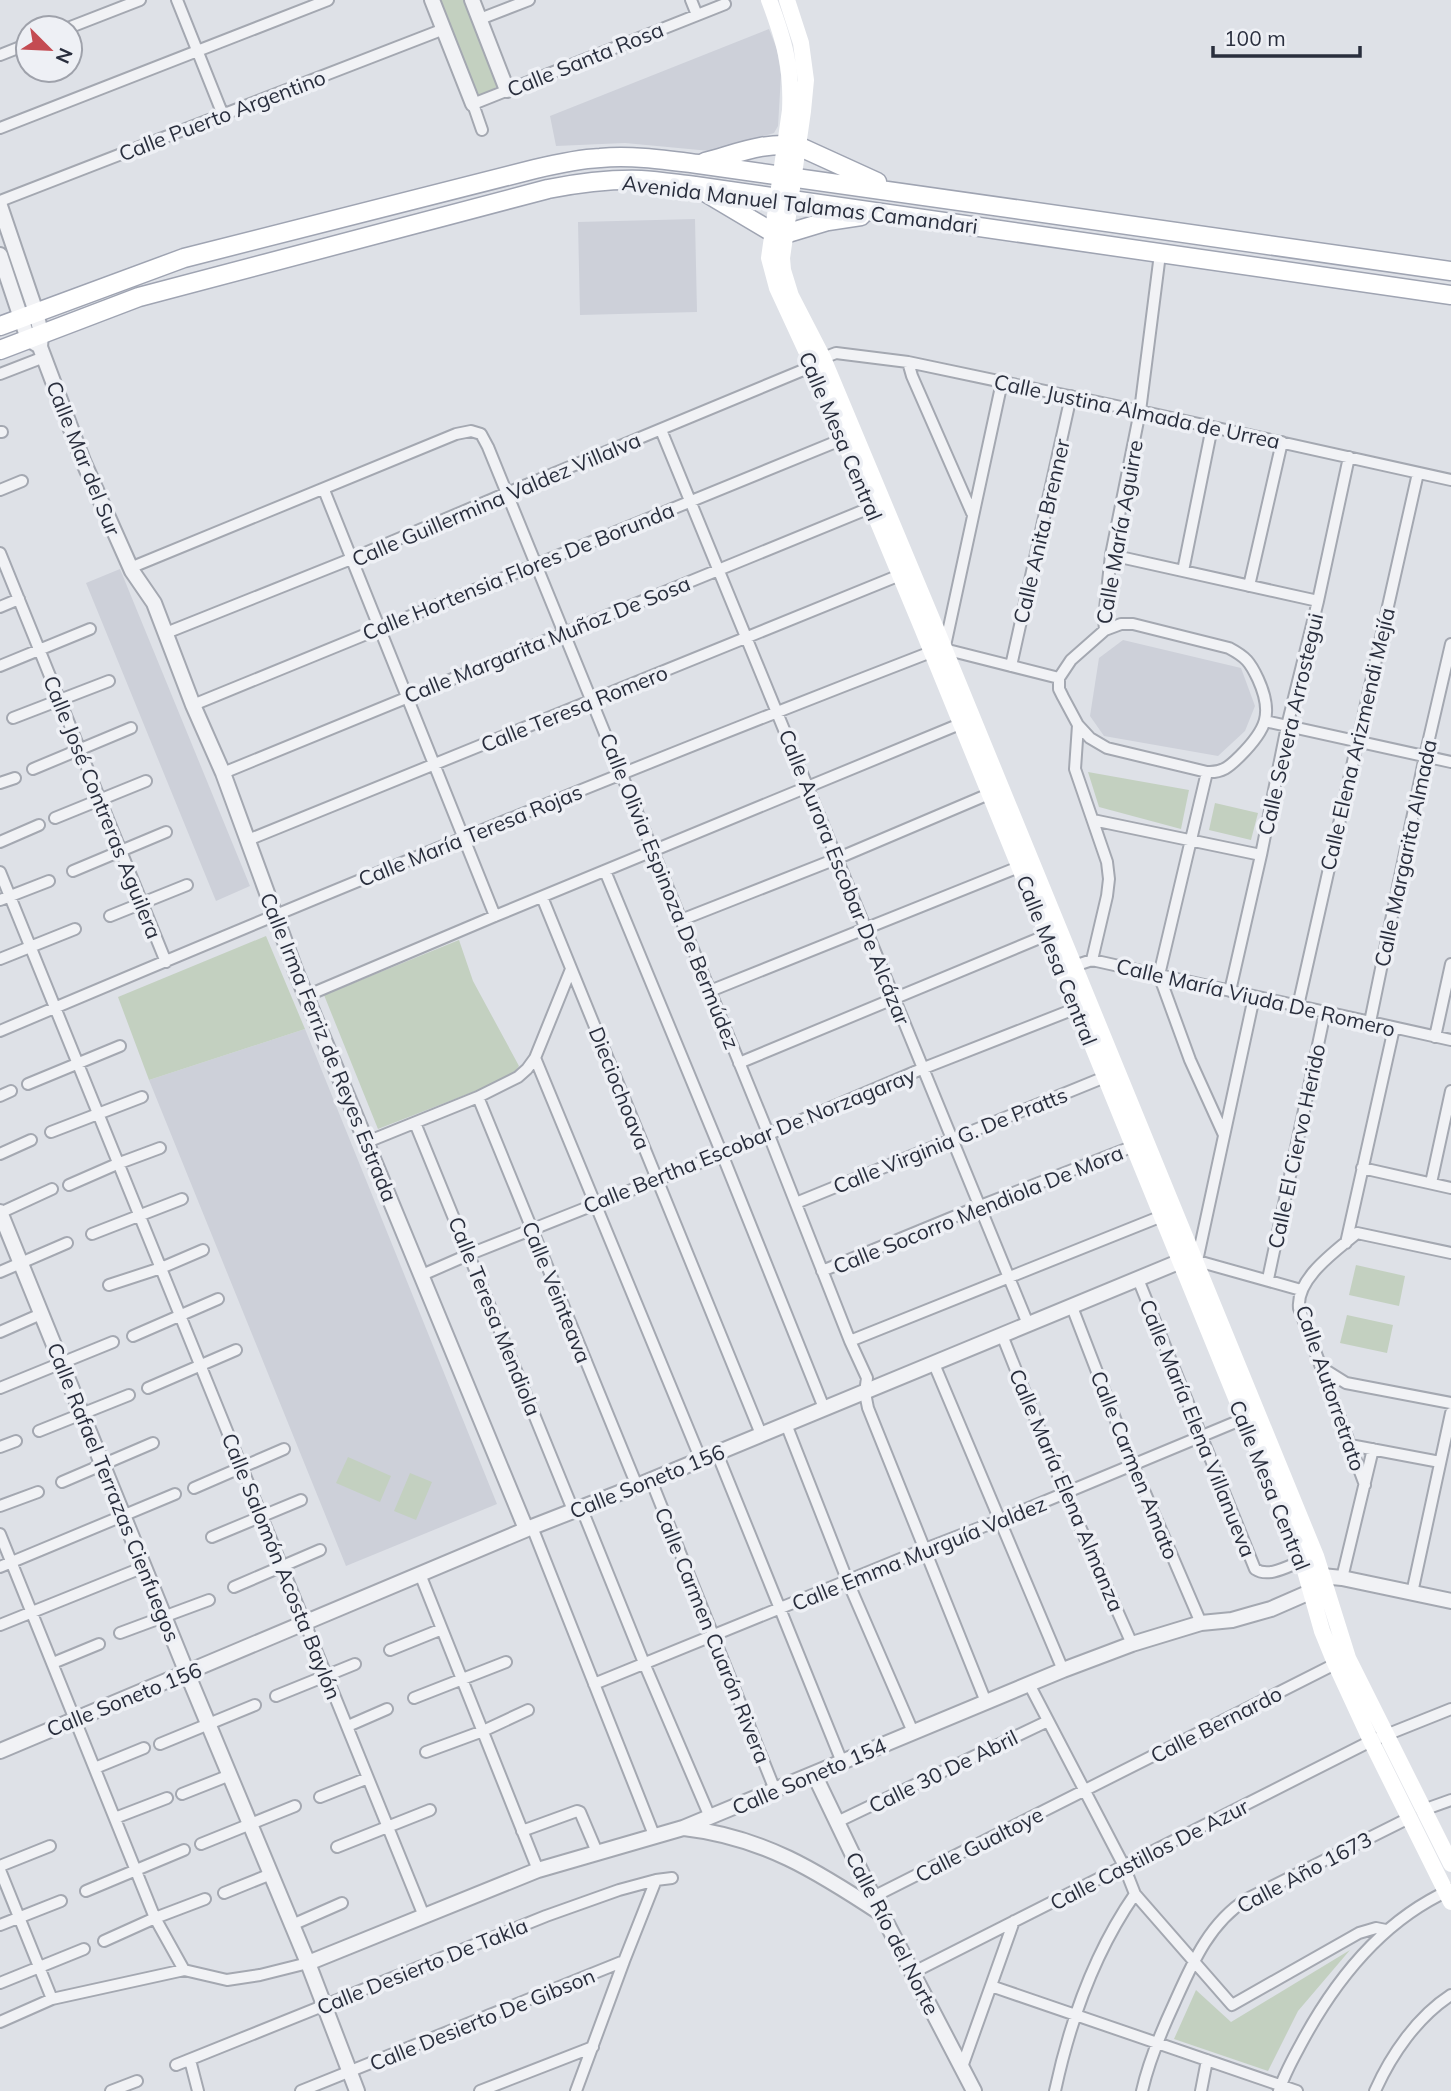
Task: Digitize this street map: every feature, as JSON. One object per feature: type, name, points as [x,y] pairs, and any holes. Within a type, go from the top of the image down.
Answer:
[{"type":"main road","name":"Calle Mesa Central","points":[[769,0],[795,51]]},
{"type":"main road","name":"Calle Mesa Central","points":[[787,0],[796,23],[791,91],[792,145],[778,233],[791,296],[1190,1261],[1312,1567],[1341,1660]]},
{"type":"main road","points":[[698,164],[741,151],[792,145],[897,191]]},
{"type":"main road","name":"Avenida Manuel Talamas Camandari","points":[[0,326],[184,258],[535,169],[601,158],[698,164],[1451,271]]},
{"type":"main road","name":"Avenida Manuel Talamas Camandari","points":[[0,350],[38,344],[139,297],[548,189],[614,180],[642,180],[783,198],[1451,295]]},
{"type":"main road","points":[[695,186],[720,203],[778,233],[844,217],[893,214]]},
{"type":"main road","points":[[1160,254],[1165,245],[1175,240],[1227,240]]},
{"type":"main road","name":"Calle Mesa Central","points":[[818,362],[843,439],[900,575],[937,650],[960,724],[1047,935],[1068,968],[1077,1008],[1133,1146],[1162,1216],[1190,1261],[1243,1419],[1312,1567],[1310,1592],[1416,1814],[1449,1894]]},
{"type":"main road","name":"Calle Mesa Central","points":[[1416,1814],[1451,1864]]},
{"type":"street","points":[[84,22],[140,0]]},
{"type":"street","points":[[177,0],[223,115]]},
{"type":"street","points":[[0,128],[328,0]]},
{"type":"street","points":[[432,0],[482,130]]},
{"type":"street","points":[[472,0],[507,90]]},
{"type":"street","points":[[480,19],[529,0]]},
{"type":"street","points":[[691,0],[697,15]]},
{"type":"street","name":"Calle Santa Rosa","points":[[473,104],[725,4]]},
{"type":"street","name":"Calle Puerto Argentino","points":[[0,201],[444,29]]},
{"type":"street","name":"Calle Mar del Sur","points":[[0,206],[23,271],[28,315]]},
{"type":"street","name":"Calle María Aguirre","points":[[1059,678],[1071,660],[1105,631],[1111,555],[1140,411],[1160,254]]},
{"type":"street","name":"Calle Mar del Sur","points":[[0,255],[28,315],[83,461],[130,568]]},
{"type":"street","points":[[0,374],[38,344]]},
{"type":"street","name":"Calle Justina Almada de Urrea","points":[[818,362],[836,353],[908,362],[1451,480]]},
{"type":"street","name":"Calle Guillermina Valdez Villalva","points":[[166,634],[661,430],[818,362]]},
{"type":"street","points":[[908,362],[972,513]]},
{"type":"street","points":[[1002,382],[937,650],[1059,678],[1059,689],[1078,725],[1090,738],[1107,748],[1217,773],[1228,768],[1257,739],[1268,708],[1265,694],[1252,666],[1243,655],[1230,648],[1133,624],[1121,624],[1105,631]]},
{"type":"street","name":"Calle Anita Brenner","points":[[1011,666],[1071,396]]},
{"type":"street","points":[[1183,571],[1212,427]]},
{"type":"street","name":"Calle Aurora Escobar De Alcázar","points":[[661,430],[1028,1324]]},
{"type":"street","name":"Calle Olivia Espinoza De Bermúdez","points":[[130,568],[456,434],[471,431],[481,434],[507,492],[867,1378],[865,1393],[868,1408],[986,1702]]},
{"type":"street","name":"Calle Hortensia Flores De Borunda","points":[[193,705],[843,439]]},
{"type":"street","points":[[1250,586],[1282,442]]},
{"type":"street","name":"Calle Severa Arrostegui","points":[[1230,991],[1349,457]]},
{"type":"street","name":"Calle Elena Arizmendi Mejía","points":[[1298,1006],[1418,473]]},
{"type":"street","points":[[0,490],[22,481]]},
{"type":"street","points":[[324,490],[495,916]]},
{"type":"street","name":"Calle Margarita Muñoz De Sosa","points":[[223,773],[872,507]]},
{"type":"street","name":"Calle José Contreras Aguilera","points":[[0,553],[166,962]]},
{"type":"street","points":[[1111,555],[1318,601]]},
{"type":"street","name":"Calle Irma Ferriz de Reyes Estrada","points":[[130,568],[154,603],[193,705],[223,773],[306,996],[529,1528]]},
{"type":"street","name":"Calle Teresa Romero","points":[[248,840],[900,575]]},
{"type":"street","points":[[0,607],[19,599]]},
{"type":"street","points":[[40,651],[90,629]]},
{"type":"street","name":"Calle Margarita Almada","points":[[1370,1022],[1451,644]]},
{"type":"street","name":"Calle María Teresa Rojas","points":[[0,1031],[275,914],[777,711],[937,650]]},
{"type":"street","name":"Calle José Contreras Aguilera","points":[[0,666],[40,651]]},
{"type":"street","points":[[13,718],[109,681]]},
{"type":"street","points":[[1265,721],[1451,762]]},
{"type":"street","points":[[306,996],[960,724]]},
{"type":"street","points":[[1078,725],[1075,769],[1107,862],[1109,879],[1092,960]]},
{"type":"street","points":[[33,769],[131,729]]},
{"type":"street","points":[[1207,772],[1159,975],[1190,1060],[1224,1135]]},
{"type":"street","points":[[0,783],[15,778]]},
{"type":"street","points":[[55,818],[146,781]]},
{"type":"street","points":[[681,920],[836,859],[989,794]]},
{"type":"street","points":[[1093,820],[1261,855]]},
{"type":"street","points":[[0,842],[39,825]]},
{"type":"street","points":[[73,871],[166,832]]},
{"type":"street","points":[[710,991],[1019,867]]},
{"type":"street","points":[[605,871],[824,1408]]},
{"type":"street","name":"Calle Salomón Acosta Baylón","points":[[0,872],[5,898],[30,946],[424,1916]]},
{"type":"street","points":[[5,898],[49,881]]},
{"type":"street","points":[[110,916],[187,885]]},
{"type":"street","name":"Dieciochoava","points":[[542,897],[761,1434]]},
{"type":"street","points":[[0,959],[75,929]]},
{"type":"street","points":[[740,1063],[1047,935]]},
{"type":"street","name":"Calle María Viuda De Romero","points":[[1068,968],[1092,960],[1451,1040]]},
{"type":"street","points":[[1435,1037],[1451,964]]},
{"type":"street","name":"Calle Irma Ferriz de Reyes Estrada","points":[[367,1142],[478,1097],[518,1077],[535,1058],[571,970]]},
{"type":"street","points":[[1254,997],[1224,1135],[1190,1261],[1268,1279],[1301,1290],[1308,1278],[1357,1233],[1451,1253]]},
{"type":"street","name":"Calle Bertha Escobar De Norzagaray","points":[[422,1275],[722,1154],[923,1068],[1077,1008]]},
{"type":"street","name":"Calle El Ciervo Herido","points":[[1268,1279],[1325,1012]]},
{"type":"street","points":[[1346,1243],[1394,1028]]},
{"type":"street","points":[[28,1084],[120,1046]]},
{"type":"street","points":[[535,1058],[701,1460]]},
{"type":"street","name":"Calle Virginia G. De Pratts","points":[[796,1203],[1105,1077]]},
{"type":"street","points":[[1431,1183],[1451,1091]]},
{"type":"street","points":[[51,1132],[142,1097]]},
{"type":"street","name":"Calle Veinteava","points":[[478,1097],[637,1486]]},
{"type":"street","name":"Calle Teresa Mendiola","points":[[415,1123],[710,1817]]},
{"type":"street","points":[[0,1154],[31,1140]]},
{"type":"street","name":"Calle Socorro Mendiola De Mora","points":[[822,1271],[1133,1146]]},
{"type":"street","points":[[68,1185],[160,1148]]},
{"type":"street","points":[[1362,1168],[1451,1188]]},
{"type":"street","points":[[0,1213],[52,1189]]},
{"type":"street","points":[[92,1234],[182,1199]]},
{"type":"street","name":"Calle Rafael Terrazas Cienfuegos","points":[[0,1213],[308,1963],[357,2091]]},
{"type":"street","points":[[850,1341],[1162,1216]]},
{"type":"street","points":[[0,1272],[68,1243]]},
{"type":"street","points":[[109,1284],[161,1268],[203,1250]]},
{"type":"street","name":"Calle Soneto 156","points":[[0,1751],[577,1508],[701,1460],[1138,1279],[1190,1261]]},
{"type":"street","name":"Calle María Elena Villanueva","points":[[1138,1279],[1255,1569],[1265,1573],[1312,1567]]},
{"type":"street","name":"Calle Autorretrato","points":[[1301,1290],[1299,1308],[1365,1485]]},
{"type":"street","points":[[133,1336],[219,1299]]},
{"type":"street","name":"Calle Carmen Amato","points":[[1072,1307],[1133,1465],[1201,1623]]},
{"type":"street","points":[[0,1332],[41,1314]]},
{"type":"street","name":"Calle María Elena Almanza","points":[[1002,1335],[1065,1493],[1132,1644]]},
{"type":"street","points":[[0,1388],[113,1342]]},
{"type":"street","points":[[148,1388],[236,1350]]},
{"type":"street","points":[[934,1364],[1063,1670]]},
{"type":"street","points":[[1322,1368],[1346,1383],[1451,1403]]},
{"type":"street","points":[[39,1432],[129,1395]]},
{"type":"street","points":[[1412,1593],[1444,1457],[1451,1413]]},
{"type":"street","name":"Calle Emma Murguía Valdez","points":[[594,1684],[1243,1419]]},
{"type":"street","points":[[786,1424],[848,1582],[913,1732]]},
{"type":"street","points":[[0,1447],[16,1441]]},
{"type":"street","points":[[62,1482],[153,1443]]},
{"type":"street","points":[[1350,1445],[1444,1457]]},
{"type":"street","points":[[194,1488],[284,1449]]},
{"type":"street","name":"Calle Autorretrato","points":[[1342,1578],[1373,1449]]},
{"type":"street","points":[[717,1453],[842,1762]]},
{"type":"street","name":"Calle Carmen Cuarón Rivera","points":[[651,1480],[775,1790]]},
{"type":"street","points":[[0,1506],[38,1492]]},
{"type":"street","points":[[0,1567],[174,1494]]},
{"type":"street","points":[[212,1537],[301,1500]]},
{"type":"street","points":[[529,1528],[654,1835]]},
{"type":"street","points":[[0,1534],[155,1918],[184,1970]]},
{"type":"street","points":[[234,1587],[320,1550]]},
{"type":"street","points":[[0,1625],[144,1567]]},
{"type":"street","points":[[1312,1567],[1342,1578],[1451,1601]]},
{"type":"street","points":[[420,1574],[538,1870]]},
{"type":"street","name":"Calle Soneto 154","points":[[308,1963],[538,1870],[683,1828],[1063,1670],[1132,1644],[1201,1623],[1232,1620],[1271,1609],[1310,1592]]},
{"type":"street","points":[[120,1633],[209,1600]]},
{"type":"street","points":[[390,1650],[442,1629]]},
{"type":"street","points":[[53,1663],[99,1644]]},
{"type":"street","name":"Calle Bernardo","points":[[1084,1791],[1341,1660]]},
{"type":"street","points":[[414,1698],[506,1662]]},
{"type":"street","points":[[276,1696],[355,1664]]},
{"type":"street","points":[[1029,1684],[1124,1866],[1135,1894],[1232,2005],[1359,1933],[1376,1928],[1386,1930]]},
{"type":"street","points":[[160,1744],[255,1705]]},
{"type":"street","points":[[348,1726],[387,1709]]},
{"type":"street","name":"Calle Castillos De Azur","points":[[912,1973],[1378,1738],[1451,1709]]},
{"type":"street","points":[[426,1752],[528,1710]]},
{"type":"street","name":"Calle 30 De Abril","points":[[837,1822],[1048,1721]]},
{"type":"street","points":[[95,1768],[144,1748]]},
{"type":"street","name":"Calle Río del Norte","points":[[814,1774],[873,1897],[974,2091]]},
{"type":"street","points":[[182,1794],[230,1775]]},
{"type":"street","points":[[320,1797],[369,1778]]},
{"type":"street","name":"Calle Gualtoye","points":[[873,1897],[1084,1791]]},
{"type":"street","points":[[115,1818],[167,1798]]},
{"type":"street","name":"Calle Año 1673","points":[[1142,2091],[1156,2042],[1194,1959],[1213,1930],[1232,1909],[1416,1814],[1451,1800]]},
{"type":"street","points":[[201,1844],[295,1806]]},
{"type":"street","points":[[337,1847],[430,1810]]},
{"type":"street","points":[[522,1831],[577,1811],[580,1812],[597,1852]]},
{"type":"street","points":[[683,1828],[753,1843],[781,1853],[812,1869],[882,1914]]},
{"type":"street","points":[[50,1846],[0,1868],[52,2000]]},
{"type":"street","points":[[86,1891],[184,1850]]},
{"type":"street","points":[[224,1893],[271,1874]]},
{"type":"street","name":"Calle Desierto De Takla","points":[[176,2065],[545,1916],[619,1890],[672,1878]]},
{"type":"street","points":[[576,2091],[656,1880]]},
{"type":"street","points":[[1055,2091],[1075,2014],[1101,1951],[1135,1894]]},
{"type":"street","points":[[1280,2088],[1316,2015],[1333,1989],[1386,1930],[1399,1920],[1449,1894]]},
{"type":"street","points":[[104,1941],[205,1899]]},
{"type":"street","points":[[0,1926],[61,1901]]},
{"type":"street","points":[[292,1925],[342,1903]]},
{"type":"street","points":[[962,2067],[1014,1921]]},
{"type":"street","points":[[0,1983],[84,1949]]},
{"type":"street","name":"Calle Desierto De Gibson","points":[[301,2091],[624,1961]]},
{"type":"street","points":[[0,2022],[52,2000],[184,1970],[227,1980],[308,1963]]},
{"type":"street","points":[[991,1986],[1156,2042],[1280,2088],[1297,2091]]},
{"type":"street","points":[[1375,2091],[1385,2069],[1403,2043],[1423,2019],[1451,1995]]},
{"type":"street","points":[[480,2091],[593,2048]]},
{"type":"street","points":[[190,2060],[198,2091]]},
{"type":"street","points":[[1200,2091],[1207,2060]]},
{"type":"street","points":[[111,2091],[130,2086]]},
{"type":"shaded area","points":[[769,29],[777,49],[781,75],[778,126],[774,133],[710,151],[625,143],[556,146],[550,116]]},
{"type":"shaded area","points":[[695,219],[697,312],[580,315],[578,222]]},
{"type":"shaded area","points":[[120,569],[250,886],[216,901],[86,583]]},
{"type":"shaded area","points":[[1123,640],[1241,668],[1255,706],[1245,731],[1218,756],[1104,736],[1090,716],[1099,658]]},
{"type":"shaded area","points":[[305,1029],[497,1504],[346,1566],[149,1080]]},
{"type":"green space","points":[[439,0],[465,0],[499,83],[494,89],[481,94],[474,93]]},
{"type":"green space","points":[[1088,772],[1189,790],[1181,829],[1099,807]]},
{"type":"green space","points":[[1215,803],[1258,813],[1251,840],[1209,830]]},
{"type":"green space","points":[[266,936],[305,1029],[149,1080],[118,997]]},
{"type":"green space","points":[[459,940],[473,981],[519,1066],[511,1077],[378,1129],[324,995]]},
{"type":"green space","points":[[1356,1265],[1405,1276],[1399,1306],[1349,1295]]},
{"type":"green space","points":[[1347,1315],[1393,1325],[1387,1353],[1340,1343]]},
{"type":"green space","points":[[348,1457],[391,1476],[380,1502],[336,1483]]},
{"type":"green space","points":[[410,1473],[432,1482],[416,1520],[394,1511]]},
{"type":"green space","points":[[1350,1950],[1298,2011],[1268,2071],[1174,2039],[1196,1990],[1231,2022]]}]
